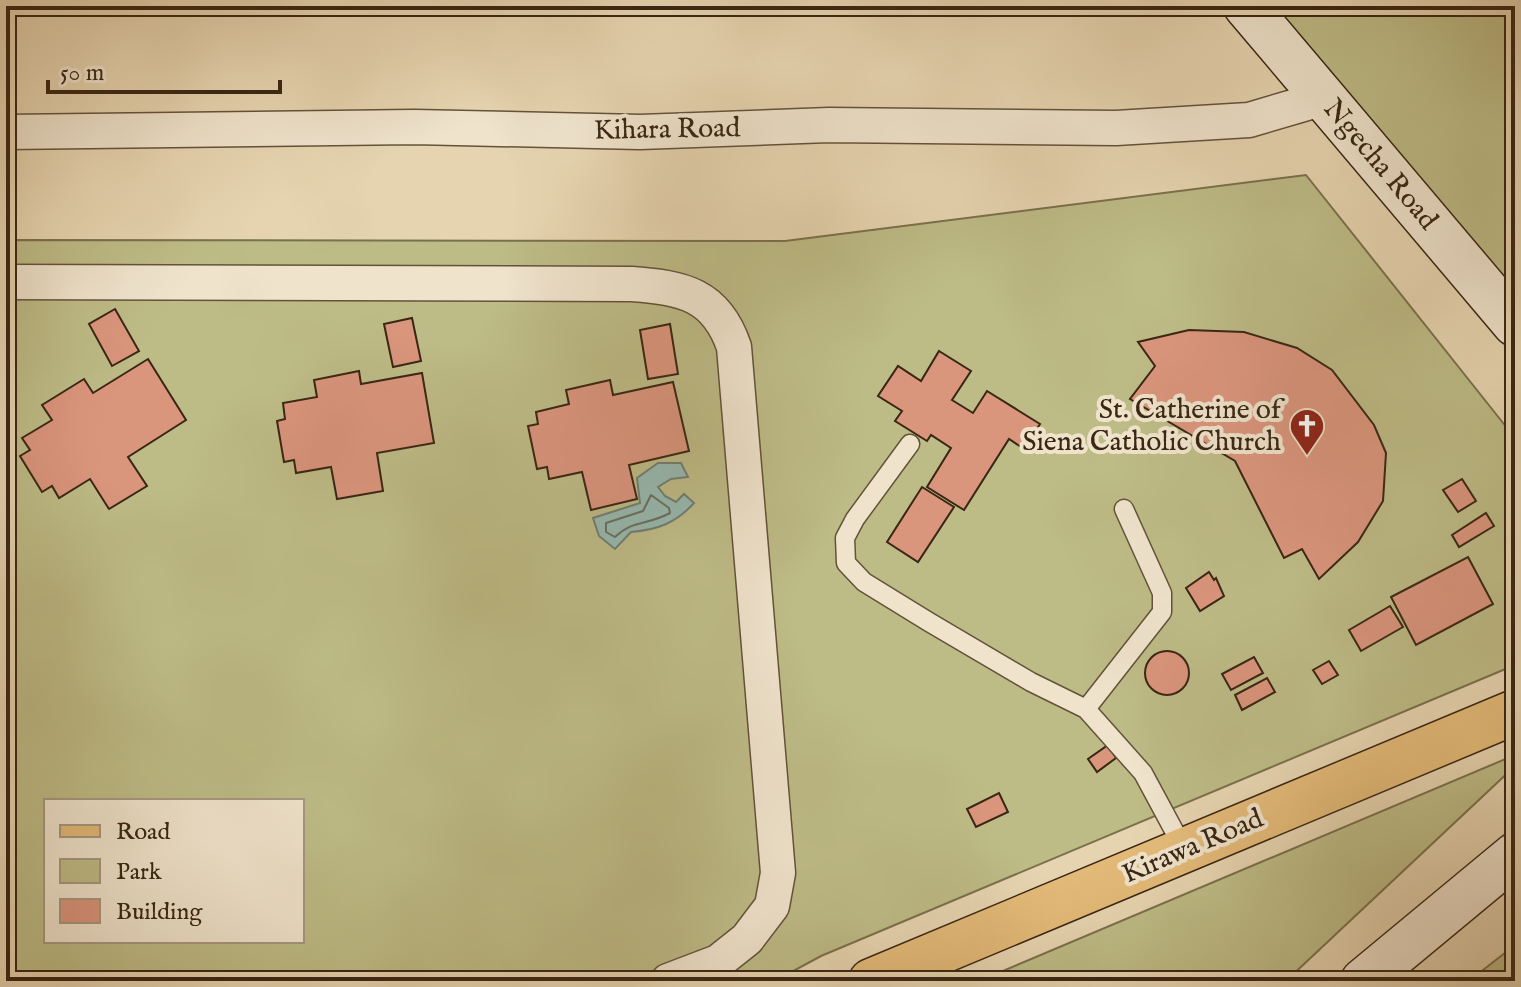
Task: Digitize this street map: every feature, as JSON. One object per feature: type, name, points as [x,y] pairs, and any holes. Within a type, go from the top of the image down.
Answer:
[{"type":"main road","name":"Kirawa Road","points":[[871,981],[1515,712]]},
{"type":"street","name":"Ngecha Road","points":[[1246,6],[1515,324]]},
{"type":"street","name":"Kihara Road","points":[[6,132],[414,127],[640,132],[829,125],[1116,128],[1249,120],[1324,98]]},
{"type":"street","points":[[6,282],[632,284],[691,293],[719,315],[734,347],[778,873],[772,906],[747,939],[718,962],[668,981]]},
{"type":"street","points":[[1363,981],[1515,855]]},
{"type":"lane","points":[[910,444],[855,519],[845,538],[846,563],[864,582],[929,622],[1031,682],[1086,709],[1143,773],[1185,851]]},
{"type":"lane","points":[[1086,709],[1162,612],[1162,593],[1124,509]]},
{"type":"green space","points":[[1260,6],[1515,6],[1515,297]]},
{"type":"green space","points":[[1306,175],[1515,438],[1515,665],[821,956],[775,981],[6,981],[6,240],[785,241]]},
{"type":"green space","points":[[1515,755],[1515,766],[1286,981],[979,981]]},
{"type":"green space","points":[[1515,945],[1515,981],[1469,981]]},
{"type":"water","points":[[658,463],[681,463],[688,477],[671,479],[658,487],[665,496],[676,502],[684,494],[694,503],[666,524],[631,532],[615,549],[599,536],[593,518],[640,503],[637,478]]},
{"type":"building","points":[[115,309],[139,351],[112,366],[89,324]]},
{"type":"building","points":[[412,318],[421,361],[393,367],[384,324]]},
{"type":"building","points":[[670,324],[678,374],[648,379],[640,330]]},
{"type":"building","name":"St. Catherine of Siena Catholic Church","points":[[1189,330],[1244,332],[1297,348],[1332,370],[1374,425],[1386,453],[1383,501],[1358,542],[1319,579],[1302,549],[1284,558],[1235,461],[1130,399],[1155,366],[1138,342]]},
{"type":"building","points":[[939,351],[971,371],[952,400],[973,413],[987,391],[1040,424],[1024,449],[1009,439],[964,510],[927,487],[951,448],[931,435],[927,441],[895,421],[902,411],[878,396],[898,366],[921,381]]},
{"type":"building","points":[[148,359],[186,420],[128,457],[147,486],[109,509],[90,479],[59,498],[52,486],[42,492],[20,456],[30,450],[22,438],[52,420],[42,405],[84,379],[93,393]]},
{"type":"building","points":[[359,371],[361,384],[422,373],[434,443],[377,453],[383,491],[337,499],[331,467],[296,473],[294,460],[284,462],[277,421],[285,419],[283,403],[317,397],[314,380]]},
{"type":"building","points":[[610,380],[613,395],[673,382],[689,451],[629,465],[637,499],[591,510],[582,472],[549,479],[547,467],[537,469],[528,426],[538,424],[536,412],[569,404],[566,390]]},
{"type":"building","points":[[1462,479],[1476,501],[1458,512],[1443,490]]},
{"type":"building","points":[[922,487],[954,507],[918,562],[887,542]]},
{"type":"building","points":[[1486,513],[1494,526],[1459,547],[1452,535]]},
{"type":"building","points":[[1468,557],[1493,604],[1416,645],[1391,597]]},
{"type":"building","points":[[1209,572],[1214,580],[1216,578],[1224,596],[1200,611],[1186,588]]},
{"type":"building","points":[[1390,606],[1403,627],[1361,651],[1349,630]]},
{"type":"building","points":[[1167,651],[1183,657],[1189,673],[1183,689],[1167,695],[1151,689],[1145,673],[1151,657]]},
{"type":"building","points":[[1254,657],[1263,673],[1231,690],[1222,674]]},
{"type":"building","points":[[1329,661],[1338,675],[1322,684],[1313,670]]},
{"type":"building","points":[[1267,678],[1275,692],[1242,710],[1235,695]]},
{"type":"building","points":[[1108,745],[1116,758],[1097,772],[1088,759]]},
{"type":"building","points":[[999,793],[1008,812],[976,827],[967,809]]},
{"type":"place","name":"St. Catherine of Siena Catholic Church","points":[[1307,457]]}]
